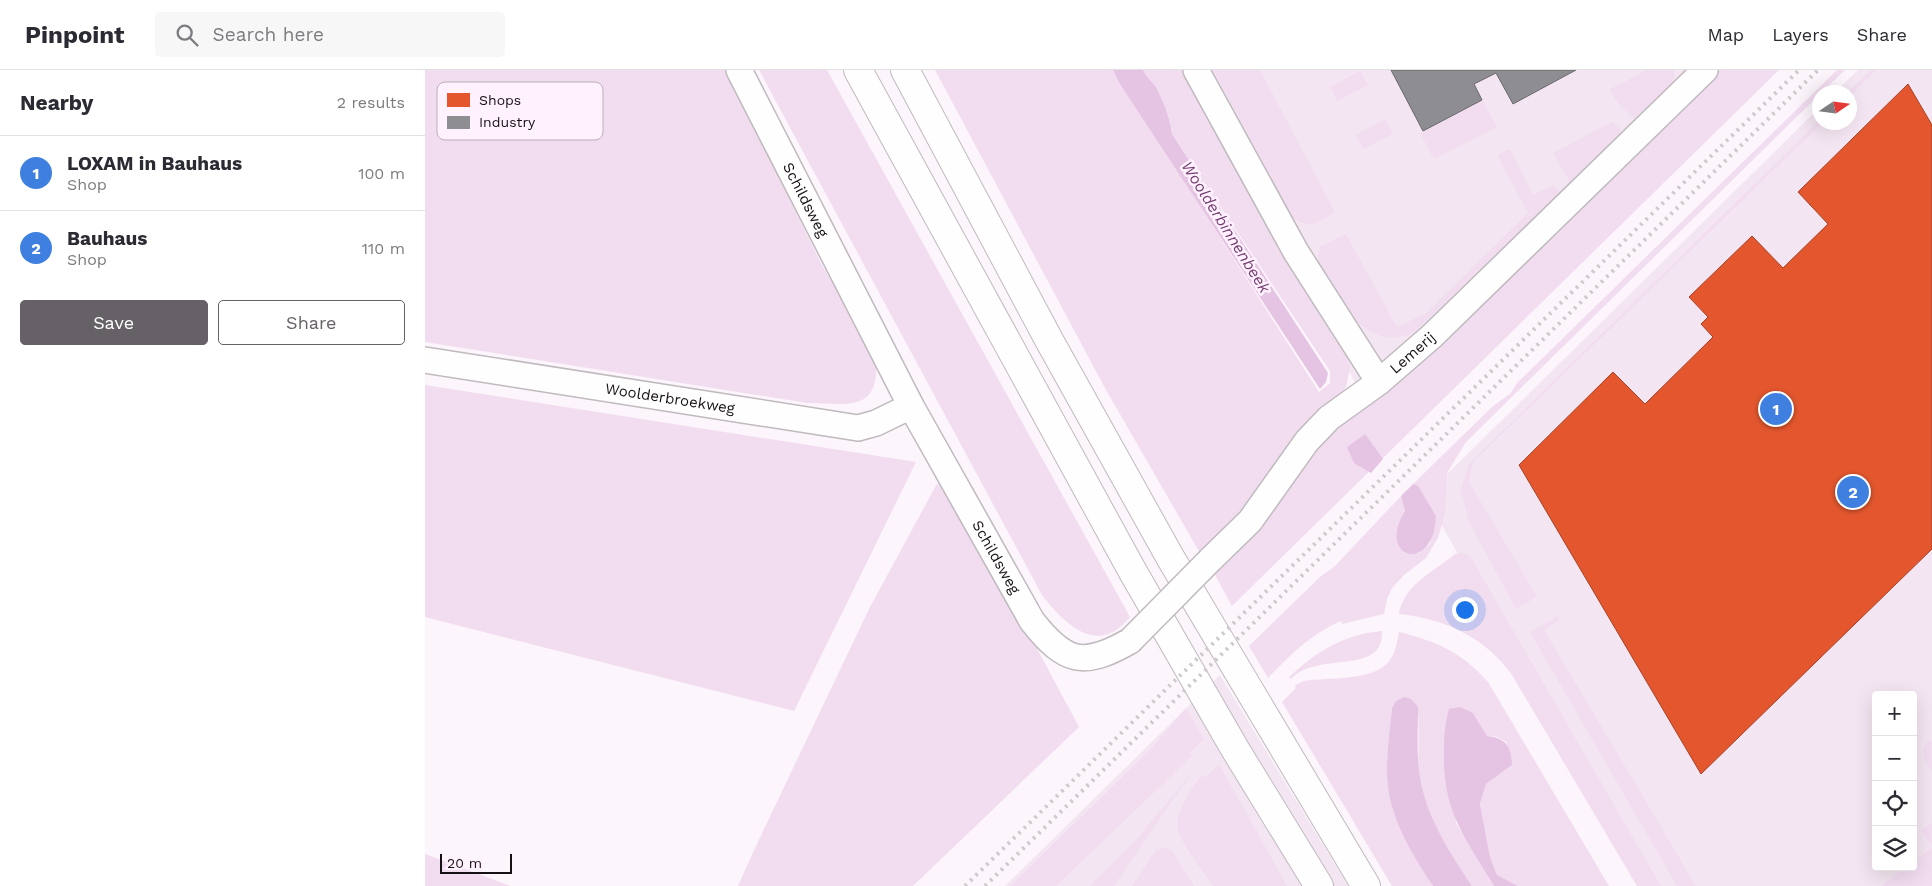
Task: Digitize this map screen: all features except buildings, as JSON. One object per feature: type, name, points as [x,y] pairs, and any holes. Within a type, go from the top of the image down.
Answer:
[{"type":"highway","points":[[858,70],[1133,572],[1235,749],[1319,886]]},
{"type":"highway","points":[[905,70],[1049,340],[1160,540],[1366,886]]},
{"type":"street","name":"Schildsweg","points":[[739,70],[911,406],[1032,621],[1051,645],[1072,656],[1098,657],[1130,641],[1249,521],[1313,435],[1329,418],[1379,382]]},
{"type":"street","name":"Lemerij","points":[[1196,70],[1296,252],[1379,382],[1432,336],[1705,70]]},
{"type":"street","name":"Woolderbroekweg","points":[[425,360],[859,428],[876,423],[911,406]]},
{"type":"shaded area","points":[[425,70],[725,70],[822,265],[876,358],[876,376],[873,389],[867,397],[858,402],[848,404],[807,403],[425,342]]},
{"type":"shaded area","points":[[759,70],[827,70],[1130,617],[1118,629],[1106,635],[1094,636],[1083,632],[1061,617],[1042,595]]},
{"type":"shaded area","points":[[935,70],[1113,70],[1319,392],[1330,383],[1330,371],[1172,134],[1162,100],[1156,87],[1143,70],[1184,70],[1346,354],[1350,368],[1346,387],[1244,509],[1200,553],[1106,390]]},
{"type":"shaded area","points":[[1187,70],[1763,70],[1386,440]]},
{"type":"shaded area","points":[[1213,70],[1260,70],[1335,212],[1314,224],[1304,224],[1292,217]]},
{"type":"shaded area","points":[[1646,70],[1674,70],[1674,81],[1634,119],[1609,90]]},
{"type":"shaded area","points":[[1719,70],[1779,70],[1232,606],[1215,575],[1323,441],[1350,416],[1397,384]]},
{"type":"shaded area","points":[[1837,70],[1845,70],[1829,85],[1822,85]]},
{"type":"shaded area","points":[[1858,70],[1932,70],[1932,886],[1646,886],[1425,496],[1812,115],[1812,130],[1857,130],[1857,85],[1842,85]]},
{"type":"shaded area","points":[[1871,70],[1876,70],[1857,89],[1857,85],[1855,85]]},
{"type":"shaded area","points":[[1360,71],[1368,85],[1337,101],[1330,87]]},
{"type":"shaded area","points":[[1812,94],[1812,102],[1466,442],[1447,473],[1445,514],[1438,538],[1426,558],[1404,575],[1392,588],[1387,599],[1384,614],[1342,624],[1341,621],[1330,626],[1301,646],[1268,678],[1249,646],[1320,577],[1334,567],[1401,496],[1405,511],[1398,526],[1403,551],[1419,553],[1430,544],[1436,516],[1418,487],[1413,484],[1492,407],[1511,393],[1517,383]]},
{"type":"shaded area","points":[[1482,100],[1497,127],[1434,159],[1420,133]]},
{"type":"shaded area","points":[[1385,119],[1393,134],[1363,149],[1356,135]]},
{"type":"shaded area","points":[[1612,122],[1622,131],[1570,182],[1553,153]]},
{"type":"shaded area","points":[[1812,128],[1812,130],[1815,130],[1473,462],[1469,482],[1536,595],[1536,597],[1516,609],[1468,520],[1461,490],[1468,465]]},
{"type":"shaded area","points":[[1510,149],[1533,195],[1553,185],[1560,192],[1415,332],[1397,337],[1381,336],[1367,330],[1355,320],[1317,263],[1320,247],[1346,234],[1397,327],[1426,313],[1528,213],[1497,155]]},
{"type":"shaded area","points":[[425,385],[916,462],[794,711],[425,617]]},
{"type":"shaded area","points":[[948,482],[1079,727],[913,886],[738,886],[869,609],[937,484]]},
{"type":"shaded area","points":[[1464,553],[1470,556],[1661,886],[1637,886],[1512,675],[1501,662],[1477,640],[1463,632],[1432,620],[1399,614],[1402,604],[1413,587],[1455,554]]},
{"type":"shaded area","points":[[1558,616],[1559,620],[1544,630],[1696,886],[1677,886],[1530,632]]},
{"type":"shaded area","points":[[1382,631],[1380,645],[1372,654],[1361,659],[1317,666],[1303,670],[1291,679],[1289,677],[1320,652],[1343,640]]},
{"type":"shaded area","points":[[1399,632],[1448,649],[1478,671],[1488,682],[1609,886],[1518,886],[1497,875],[1490,857],[1480,804],[1486,784],[1512,765],[1506,742],[1497,737],[1487,736],[1473,713],[1456,823],[1494,886],[1472,886],[1441,837],[1423,796],[1418,763],[1419,724],[1417,705],[1392,708],[1387,754],[1388,785],[1395,816],[1401,831],[1433,886],[1392,886],[1282,702],[1296,688],[1295,685],[1304,681],[1364,675],[1385,666],[1394,652]]},
{"type":"shaded area","points":[[1220,675],[1348,886],[1005,886]]},
{"type":"shaded area","points":[[1186,708],[1204,739],[1190,753],[1192,756],[1056,886],[1010,886],[1150,750]]},
{"type":"shaded area","points":[[1930,740],[1932,742],[1932,771],[1923,755],[1924,747]]},
{"type":"shaded area","points":[[1219,764],[1287,886],[1213,886],[1180,836],[1177,824],[1178,817],[1189,793],[1203,775],[1206,777]]},
{"type":"shaded area","points":[[1198,766],[1114,886],[1090,886],[1135,841]]},
{"type":"shaded area","points":[[1932,823],[1932,845],[1921,831]]},
{"type":"shaded area","points":[[1165,847],[1172,851],[1194,886],[1132,886],[1156,850]]},
{"type":"shaded area","points":[[1932,848],[1932,886],[1881,886],[1901,871],[1917,871],[1917,859]]},
{"type":"shaded area","points":[[425,854],[511,886],[425,886]]},
{"type":"water","name":"Woolderbinnenbeek","points":[[1113,70],[1143,70],[1156,87],[1170,122],[1172,134],[1328,373],[1326,382],[1320,389],[1120,84]]},
{"type":"water","points":[[1365,434],[1383,459],[1371,473],[1354,463],[1347,447]]},
{"type":"water","points":[[1413,484],[1418,486],[1436,516],[1433,535],[1426,547],[1417,553],[1409,554],[1401,549],[1397,540],[1398,527],[1405,511],[1401,496]]},
{"type":"water","points":[[1404,697],[1411,699],[1418,707],[1419,774],[1429,811],[1456,862],[1472,886],[1433,886],[1408,845],[1395,816],[1388,785],[1388,746],[1392,708],[1396,701]]},
{"type":"water","points":[[1460,707],[1473,713],[1487,736],[1503,741],[1509,748],[1512,765],[1486,784],[1480,804],[1490,857],[1497,875],[1518,886],[1494,886],[1465,838],[1451,807],[1444,772],[1445,735],[1449,709]]},
{"type":"railway","points":[[965,886],[1799,70]]},
{"type":"railway","points":[[985,886],[1818,70]]},
{"type":"place","name":"LOXAM in Bauhaus","points":[[1776,409]]},
{"type":"place","name":"Bauhaus","points":[[1853,492]]}]
